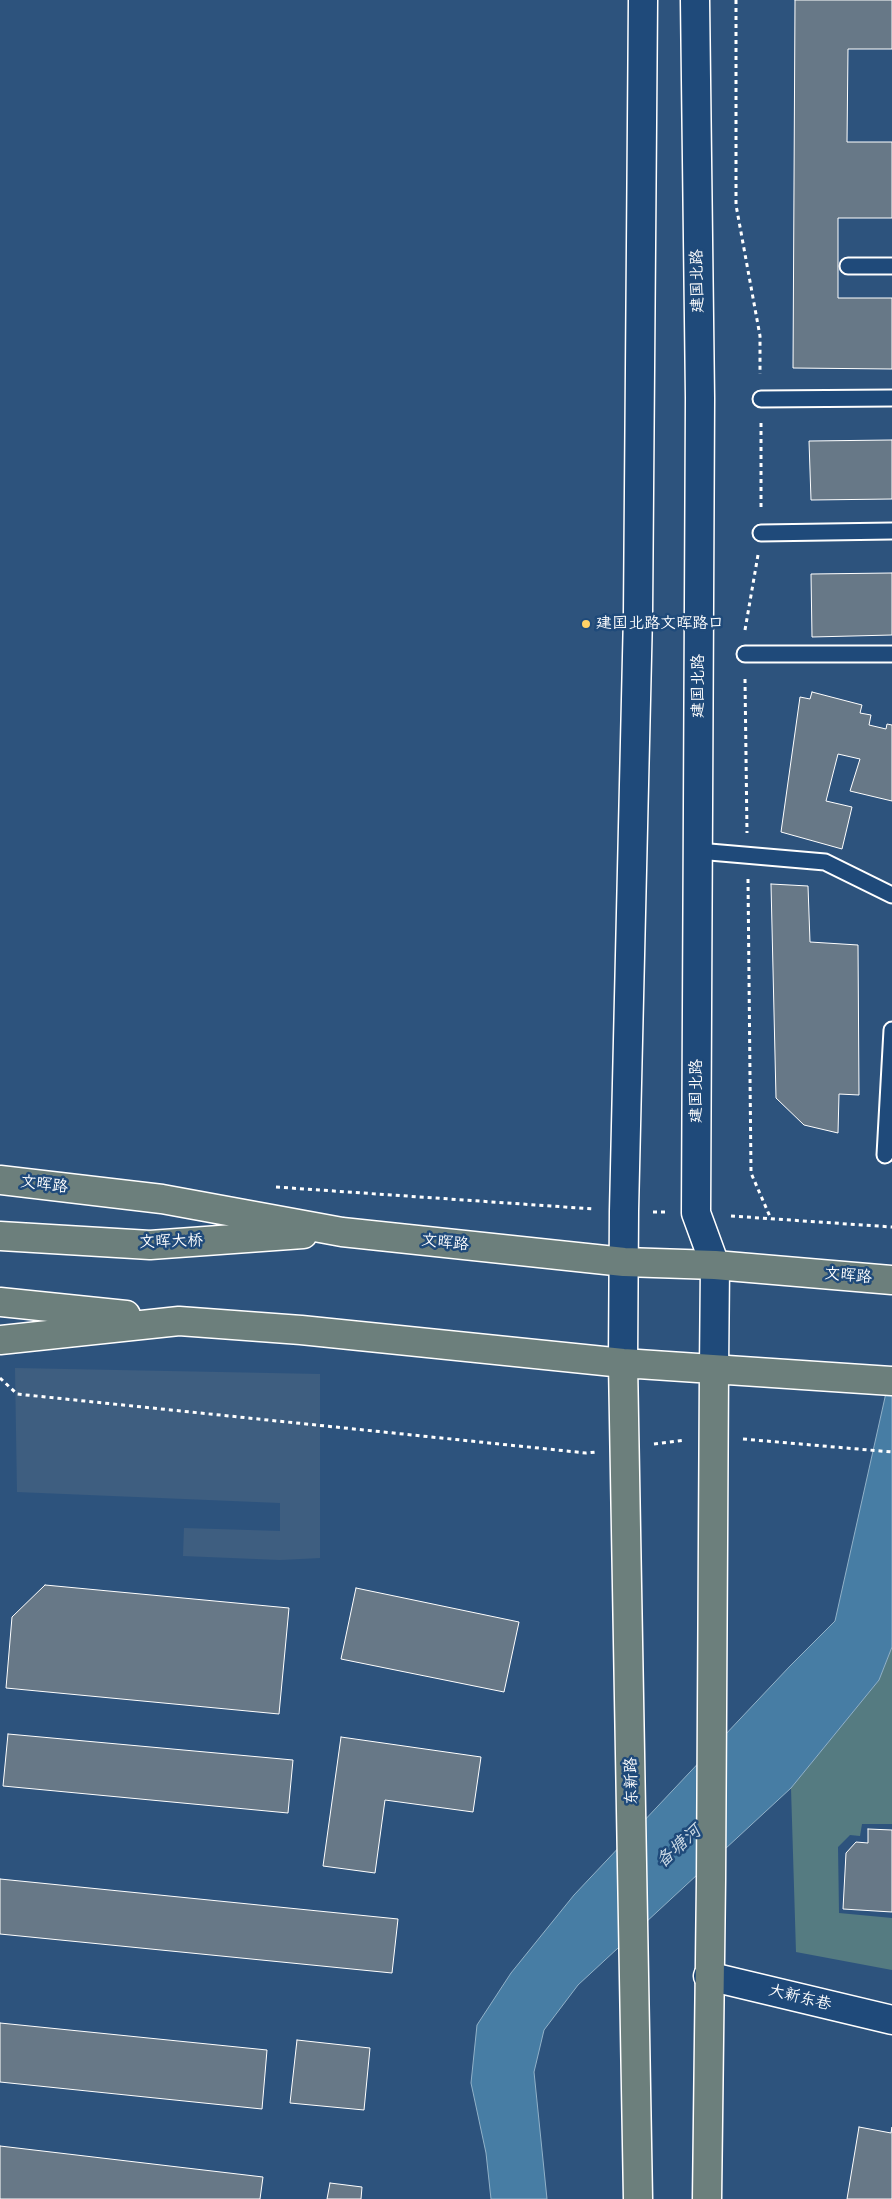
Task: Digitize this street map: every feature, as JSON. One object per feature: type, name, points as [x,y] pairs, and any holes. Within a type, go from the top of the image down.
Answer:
[{"type":"main road","points":[[623,1363],[624,1211],[638,614],[643,0]]},
{"type":"main road","name":"建国北路","points":[[695,0],[700,398],[696,1214],[715,1265],[714,1370]]},
{"type":"main road","name":"文晖路","points":[[0,1180],[162,1199],[342,1232],[624,1262],[715,1265],[879,1279]]},
{"type":"main road","name":"文晖大桥","points":[[0,1236],[150,1245],[342,1232]]},
{"type":"main road","points":[[0,1302],[623,1363],[892,1381]]},
{"type":"main road","points":[[0,1340],[179,1321]]},
{"type":"main road","name":"东新路","points":[[623,1363],[638,2199]]},
{"type":"main road","points":[[707,2199],[714,1370]]},
{"type":"main road","name":"大新东巷","points":[[708,1976],[892,2020]]},
{"type":"lane","points":[[848,266],[892,266]]},
{"type":"lane","points":[[760,399],[892,398]]},
{"type":"lane","points":[[762,533],[892,531]]},
{"type":"lane","points":[[745,654],[892,654]]},
{"type":"lane","points":[[698,851],[825,862],[892,895]]},
{"type":"lane","points":[[885,1155],[892,1030]]},
{"type":"path","points":[[736,0],[736,205],[760,336],[762,533],[745,626],[752,1173],[771,1219]]},
{"type":"path","points":[[267,1186],[624,1211],[892,1227]]},
{"type":"path","points":[[0,1378],[18,1394],[586,1453],[713,1437],[892,1452]]},
{"type":"shaded area","points":[[15,1368],[320,1374],[320,1558],[280,1560],[183,1556],[184,1528],[280,1531],[280,1503],[17,1492]]},
{"type":"green space","points":[[892,1647],[892,1824],[862,1824],[860,1836],[850,1835],[838,1847],[839,1913],[892,1918],[892,1970],[796,1952],[791,1788],[879,1680]]},
{"type":"water","name":"备塘河","points":[[892,1366],[892,1647],[879,1680],[791,1788],[578,1985],[544,2030],[534,2072],[547,2199],[491,2199],[486,2153],[471,2083],[477,2025],[511,1973],[574,1895],[790,1666],[835,1621]]},
{"type":"building","points":[[795,0],[892,0],[892,49],[848,49],[847,142],[892,142],[892,218],[838,218],[838,298],[892,298],[892,369],[793,368]]},
{"type":"building","points":[[892,440],[892,499],[811,500],[809,441]]},
{"type":"building","points":[[892,573],[892,635],[812,637],[811,574]]},
{"type":"building","points":[[812,692],[862,705],[860,713],[871,715],[869,725],[886,729],[887,724],[892,725],[892,801],[850,791],[860,759],[838,754],[826,801],[852,807],[842,849],[781,832],[800,697],[810,699]]},
{"type":"building","points":[[771,884],[808,886],[810,942],[858,945],[859,1095],[839,1094],[838,1133],[804,1125],[776,1098]]},
{"type":"building","points":[[45,1585],[289,1608],[279,1714],[6,1688],[12,1617]]},
{"type":"building","points":[[356,1588],[519,1622],[504,1692],[341,1659]]},
{"type":"building","points":[[8,1734],[293,1760],[288,1813],[3,1786]]},
{"type":"building","points":[[341,1737],[481,1757],[473,1812],[385,1800],[375,1873],[323,1866]]},
{"type":"building","points":[[868,1829],[892,1830],[892,1912],[843,1909],[846,1853],[856,1842],[868,1843]]},
{"type":"building","points":[[0,1879],[398,1919],[392,1973],[0,1934]]},
{"type":"building","points":[[0,2023],[267,2050],[262,2109],[0,2082]]},
{"type":"building","points":[[297,2040],[370,2048],[364,2110],[290,2103]]},
{"type":"building","points":[[859,2127],[891,2133],[892,2127],[892,2199],[847,2199]]},
{"type":"building","points":[[0,2146],[263,2177],[260,2199],[0,2199]]},
{"type":"building","points":[[330,2183],[362,2187],[361,2199],[327,2199]]},
{"type":"place","name":"建国北路文晖路口","points":[[586,624]]}]
